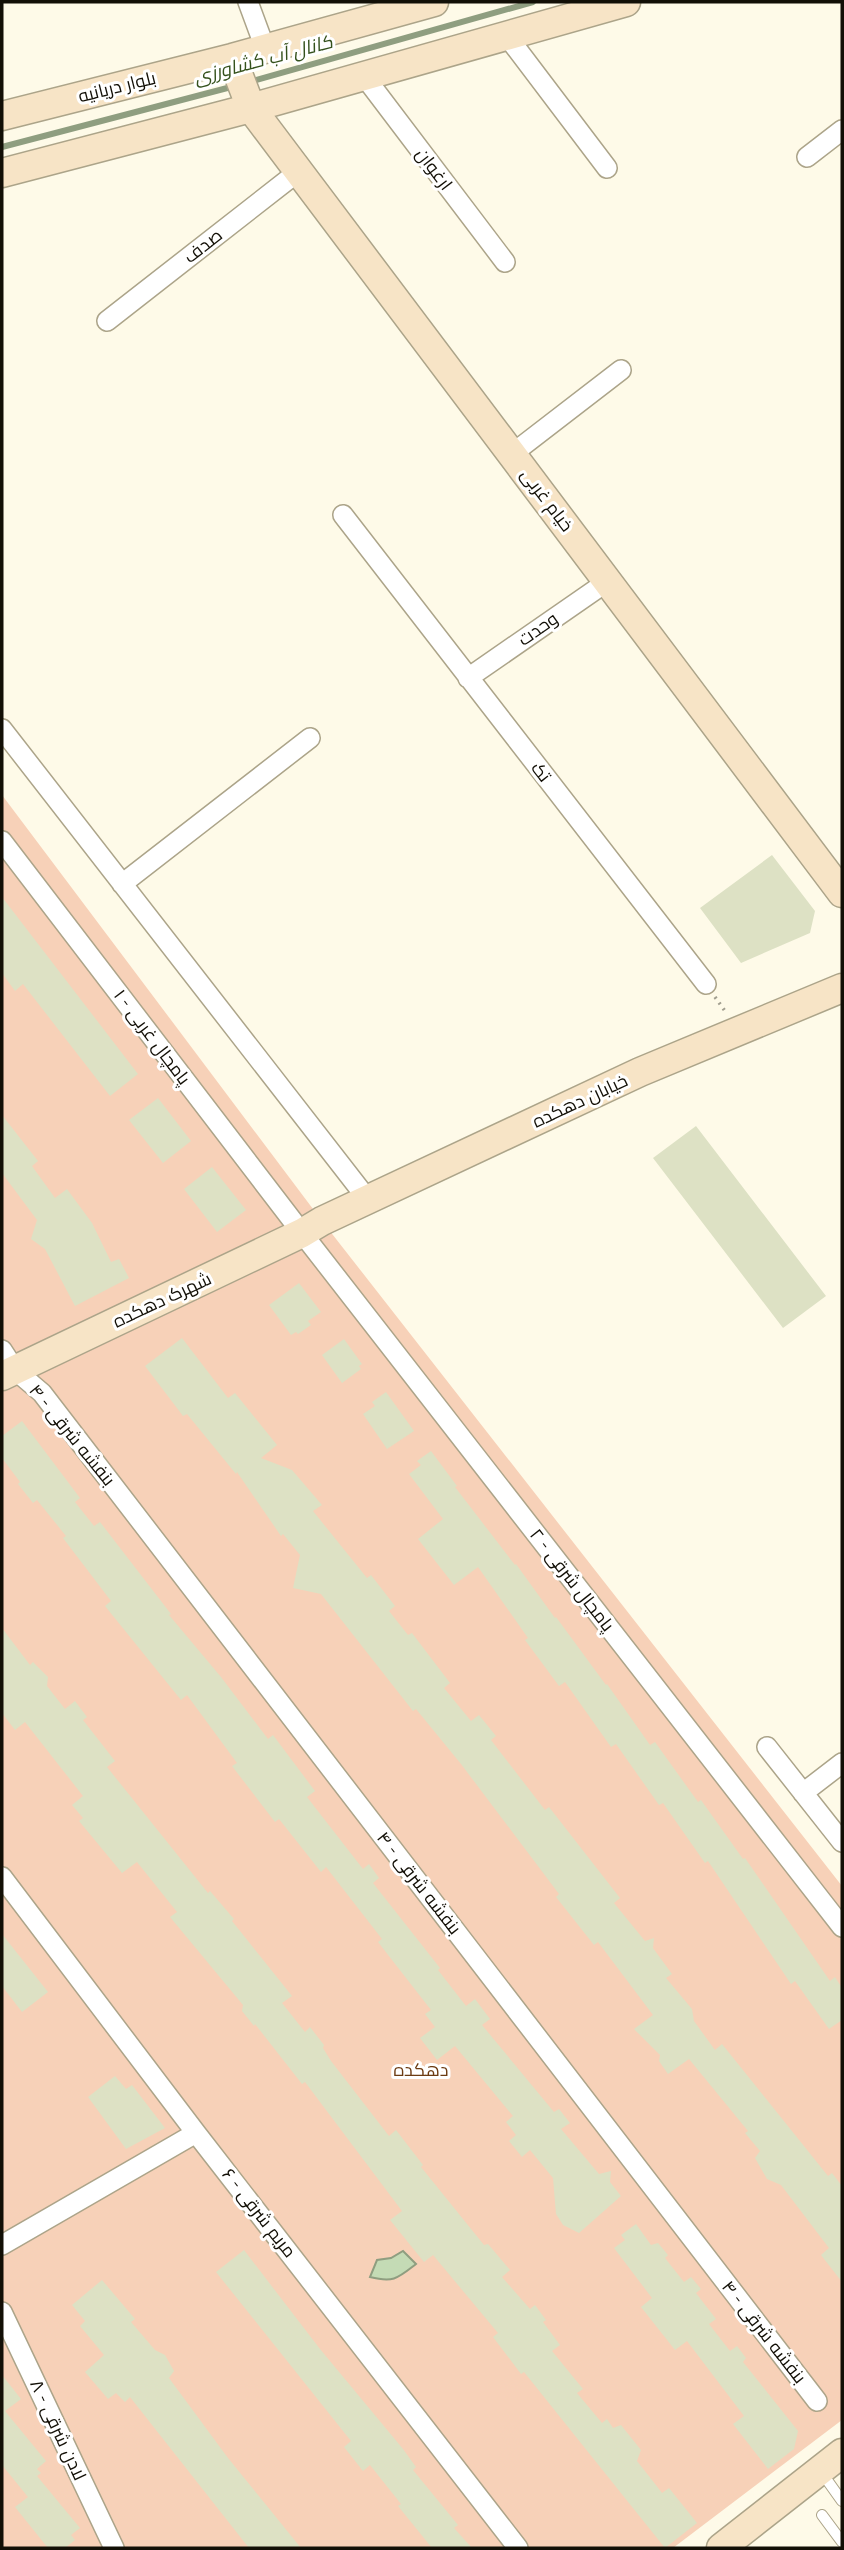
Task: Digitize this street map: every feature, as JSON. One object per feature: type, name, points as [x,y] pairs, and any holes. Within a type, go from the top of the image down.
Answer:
[{"type":"street","points":[[248,2],[265,48]]},
{"type":"street","name":"بلوار دریانیه","points":[[2,116],[232,58],[434,2]]},
{"type":"street","points":[[2,173],[251,108],[626,2]]},
{"type":"street","points":[[507,36],[607,169]]},
{"type":"street","name":"خیام غربی","points":[[232,58],[251,108],[842,892]]},
{"type":"street","name":"ارغوان","points":[[364,76],[505,262]]},
{"type":"street","points":[[807,157],[842,130]]},
{"type":"street","name":"صدف","points":[[107,321],[299,171]]},
{"type":"street","points":[[512,454],[621,370]]},
{"type":"street","name":"تک","points":[[342,515],[706,984]]},
{"type":"street","name":"وحدت","points":[[468,678],[608,581]]},
{"type":"street","points":[[2,729],[369,1201]]},
{"type":"street","points":[[122,884],[310,737]]},
{"type":"street","name":"پامچال غربی - ۱","points":[[2,841],[312,1227]]},
{"type":"street","name":"خیابان دهکده","points":[[312,1227],[640,1072],[842,988]]},
{"type":"street","name":"شهرک دهکده","points":[[6,1365],[312,1227]]},
{"type":"street","name":"پامچال شرقی - ۲","points":[[312,1227],[842,1927]]},
{"type":"street","name":"بنفشه شرقی - ۴","points":[[6,1365],[42,1393],[817,2401]]},
{"type":"street","points":[[767,1747],[842,1842]]},
{"type":"street","points":[[803,1793],[842,1763]]},
{"type":"street","name":"مریم شرقی - ۶","points":[[2,1877],[196,2133],[518,2548]]},
{"type":"street","points":[[2,2245],[196,2133]]},
{"type":"street","name":"لادن شرقی - ۸","points":[[2,2312],[114,2548]]},
{"type":"street","points":[[726,2547],[831,2462]]},
{"type":"lane","points":[[831,2462],[842,2501]]},
{"type":"lane","points":[[822,2515],[842,2542]]},
{"type":"path","points":[[706,984],[739,1031]]},
{"type":"green space","name":"دهکده","points":[[2,795],[322,1221],[842,1886],[842,2420],[673,2548],[2,2548]]},
{"type":"shaded area","points":[[403,2251],[416,2264],[405,2273],[395,2278],[370,2277],[377,2260],[391,2258]]},
{"type":"building","points":[[772,855],[815,911],[810,933],[741,963],[700,908]]},
{"type":"building","points":[[2,897],[138,1074],[110,1096],[23,984],[15,991],[2,973]]},
{"type":"building","points":[[158,1098],[191,1141],[163,1163],[129,1120]]},
{"type":"building","points":[[2,1115],[38,1161],[32,1166],[55,1198],[67,1189],[92,1223],[111,1262],[119,1259],[129,1278],[75,1306],[45,1249],[31,1239],[37,1220],[2,1173]]},
{"type":"building","points":[[696,1126],[826,1296],[783,1328],[653,1158]]},
{"type":"building","points":[[212,1167],[246,1210],[217,1232],[184,1189]]},
{"type":"building","points":[[299,1283],[321,1312],[308,1321],[311,1325],[298,1334],[296,1332],[291,1335],[269,1305]]},
{"type":"building","points":[[182,1338],[228,1398],[235,1393],[277,1445],[261,1458],[292,1470],[322,1505],[313,1511],[367,1578],[371,1575],[395,1606],[389,1611],[408,1635],[412,1633],[450,1683],[444,1688],[471,1721],[479,1715],[496,1736],[491,1740],[545,1810],[549,1807],[620,1898],[614,1903],[645,1941],[654,1938],[653,1948],[672,1974],[666,1978],[692,2009],[694,2021],[715,2050],[722,2044],[828,2176],[832,2173],[842,2186],[842,2282],[821,2255],[829,2248],[781,2185],[767,2179],[755,2158],[760,2151],[745,2133],[748,2131],[689,2059],[668,2074],[659,2061],[660,2055],[634,2029],[653,2015],[598,1942],[594,1945],[556,1897],[559,1894],[461,1764],[416,1709],[413,1711],[321,1594],[293,1588],[300,1555],[283,1534],[281,1536],[237,1472],[236,1474],[187,1414],[183,1416],[145,1366]]},
{"type":"building","points":[[344,1339],[362,1364],[359,1366],[361,1369],[342,1383],[322,1355]]},
{"type":"building","points":[[386,1392],[414,1431],[387,1449],[363,1414],[375,1406],[372,1402]]},
{"type":"building","points":[[22,1421],[80,1498],[75,1502],[94,1526],[100,1522],[171,1614],[169,1615],[268,1739],[273,1735],[315,1791],[307,1797],[363,1869],[369,1864],[379,1878],[373,1883],[440,1968],[438,1970],[466,2006],[475,1999],[490,2019],[482,2025],[554,2112],[559,2109],[570,2123],[561,2129],[599,2174],[611,2171],[610,2182],[621,2196],[579,2233],[563,2225],[556,2214],[553,2178],[530,2150],[522,2157],[509,2141],[516,2135],[506,2122],[513,2116],[455,2046],[437,2060],[420,2038],[435,2027],[425,2014],[431,2010],[378,1942],[382,1939],[326,1867],[321,1872],[279,1819],[275,1822],[232,1766],[237,1763],[187,1695],[181,1700],[105,1606],[111,1601],[63,1538],[66,1536],[37,1500],[33,1503],[18,1484],[20,1482],[2,1458],[2,1436]]},
{"type":"building","points":[[431,1451],[457,1486],[455,1487],[607,1684],[650,1745],[655,1742],[698,1802],[701,1800],[743,1859],[745,1858],[830,1981],[835,1977],[842,1988],[842,2020],[829,2029],[795,1981],[791,1984],[708,1861],[705,1863],[663,1803],[659,1805],[616,1744],[611,1747],[565,1682],[559,1686],[525,1640],[528,1638],[478,1567],[454,1585],[418,1539],[443,1519],[409,1474],[421,1465],[417,1461]]},
{"type":"building","points":[[2,1628],[30,1665],[33,1662],[48,1677],[47,1686],[65,1709],[75,1701],[87,1717],[83,1720],[115,1761],[107,1767],[208,1893],[210,1891],[234,1919],[232,1921],[292,1996],[282,2003],[305,2032],[310,2027],[324,2045],[323,2048],[331,2061],[389,2136],[396,2130],[423,2165],[421,2167],[484,2245],[488,2244],[510,2270],[502,2277],[530,2309],[535,2305],[546,2320],[543,2322],[560,2345],[552,2351],[583,2389],[577,2393],[602,2423],[607,2419],[613,2428],[621,2425],[641,2450],[637,2461],[662,2493],[669,2488],[697,2523],[665,2548],[524,2372],[521,2374],[493,2337],[498,2333],[433,2255],[424,2262],[390,2220],[402,2211],[305,2082],[302,2084],[255,2024],[254,2026],[242,2011],[243,2005],[170,1917],[177,1912],[137,1862],[122,1873],[79,1821],[83,1818],[72,1805],[83,1796],[25,1722],[15,1730],[2,1713]]},
{"type":"building","points":[[2,1934],[48,1992],[22,2012],[2,1986]]},
{"type":"building","points":[[115,2076],[126,2089],[132,2085],[165,2128],[126,2149],[88,2097]]},
{"type":"building","points":[[636,2224],[651,2245],[658,2243],[668,2255],[665,2258],[684,2282],[691,2277],[701,2289],[696,2293],[716,2319],[709,2324],[730,2351],[737,2346],[746,2358],[743,2362],[798,2431],[794,2449],[768,2469],[733,2424],[744,2416],[687,2341],[675,2350],[641,2307],[652,2298],[614,2248],[625,2240],[621,2235]]},
{"type":"building","points":[[244,2250],[320,2349],[403,2449],[416,2467],[413,2470],[458,2525],[454,2528],[472,2548],[432,2548],[398,2506],[401,2504],[370,2465],[363,2471],[344,2447],[351,2441],[216,2272]]},
{"type":"building","points":[[102,2280],[135,2319],[131,2322],[155,2350],[165,2355],[174,2371],[169,2378],[228,2458],[301,2548],[249,2548],[130,2397],[125,2402],[116,2393],[108,2399],[85,2372],[104,2355],[80,2326],[85,2321],[72,2305]]},
{"type":"building","points":[[2,2375],[21,2399],[5,2411],[46,2461],[37,2469],[41,2473],[37,2476],[80,2528],[71,2535],[75,2540],[65,2548],[48,2548],[15,2507],[28,2497],[2,2465]]},
{"type":"waterway","name":"کانال آب کشاورزی","points":[[249,82],[533,2]]},
{"type":"waterway","name":"کانال آب کشاورزی","points":[[2,147],[235,86]]}]
